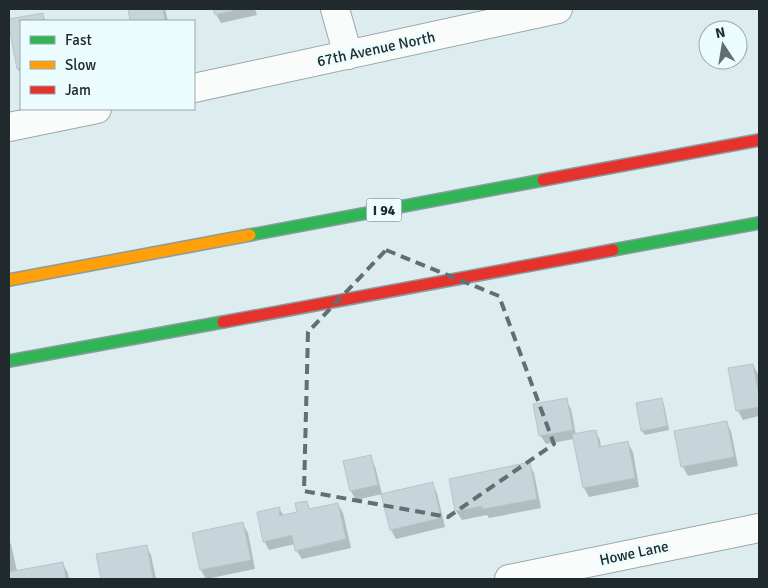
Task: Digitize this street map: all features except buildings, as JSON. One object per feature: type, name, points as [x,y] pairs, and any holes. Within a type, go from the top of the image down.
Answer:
[{"type":"highway","name":"I 94","points":[[9,280],[759,140]]},
{"type":"highway","points":[[9,361],[759,223]]},
{"type":"street","points":[[335,9],[348,55]]},
{"type":"street","name":"67th Avenue North","points":[[195,88],[558,9]]},
{"type":"street","points":[[9,128],[92,110]]},
{"type":"street","name":"Howe Lane","points":[[509,579],[759,528]]},
{"type":"highlighted area","points":[[386,250],[499,296],[554,444],[448,517],[304,491],[308,332]]},
{"type":"traffic: fast","points":[[250,235],[543,180]]},
{"type":"traffic: fast","points":[[613,250],[759,223]]},
{"type":"traffic: fast","points":[[9,361],[223,322]]},
{"type":"traffic: slow","points":[[9,280],[250,235]]},
{"type":"traffic: jam","points":[[543,180],[759,140]]},
{"type":"traffic: jam","points":[[223,322],[613,250]]}]
